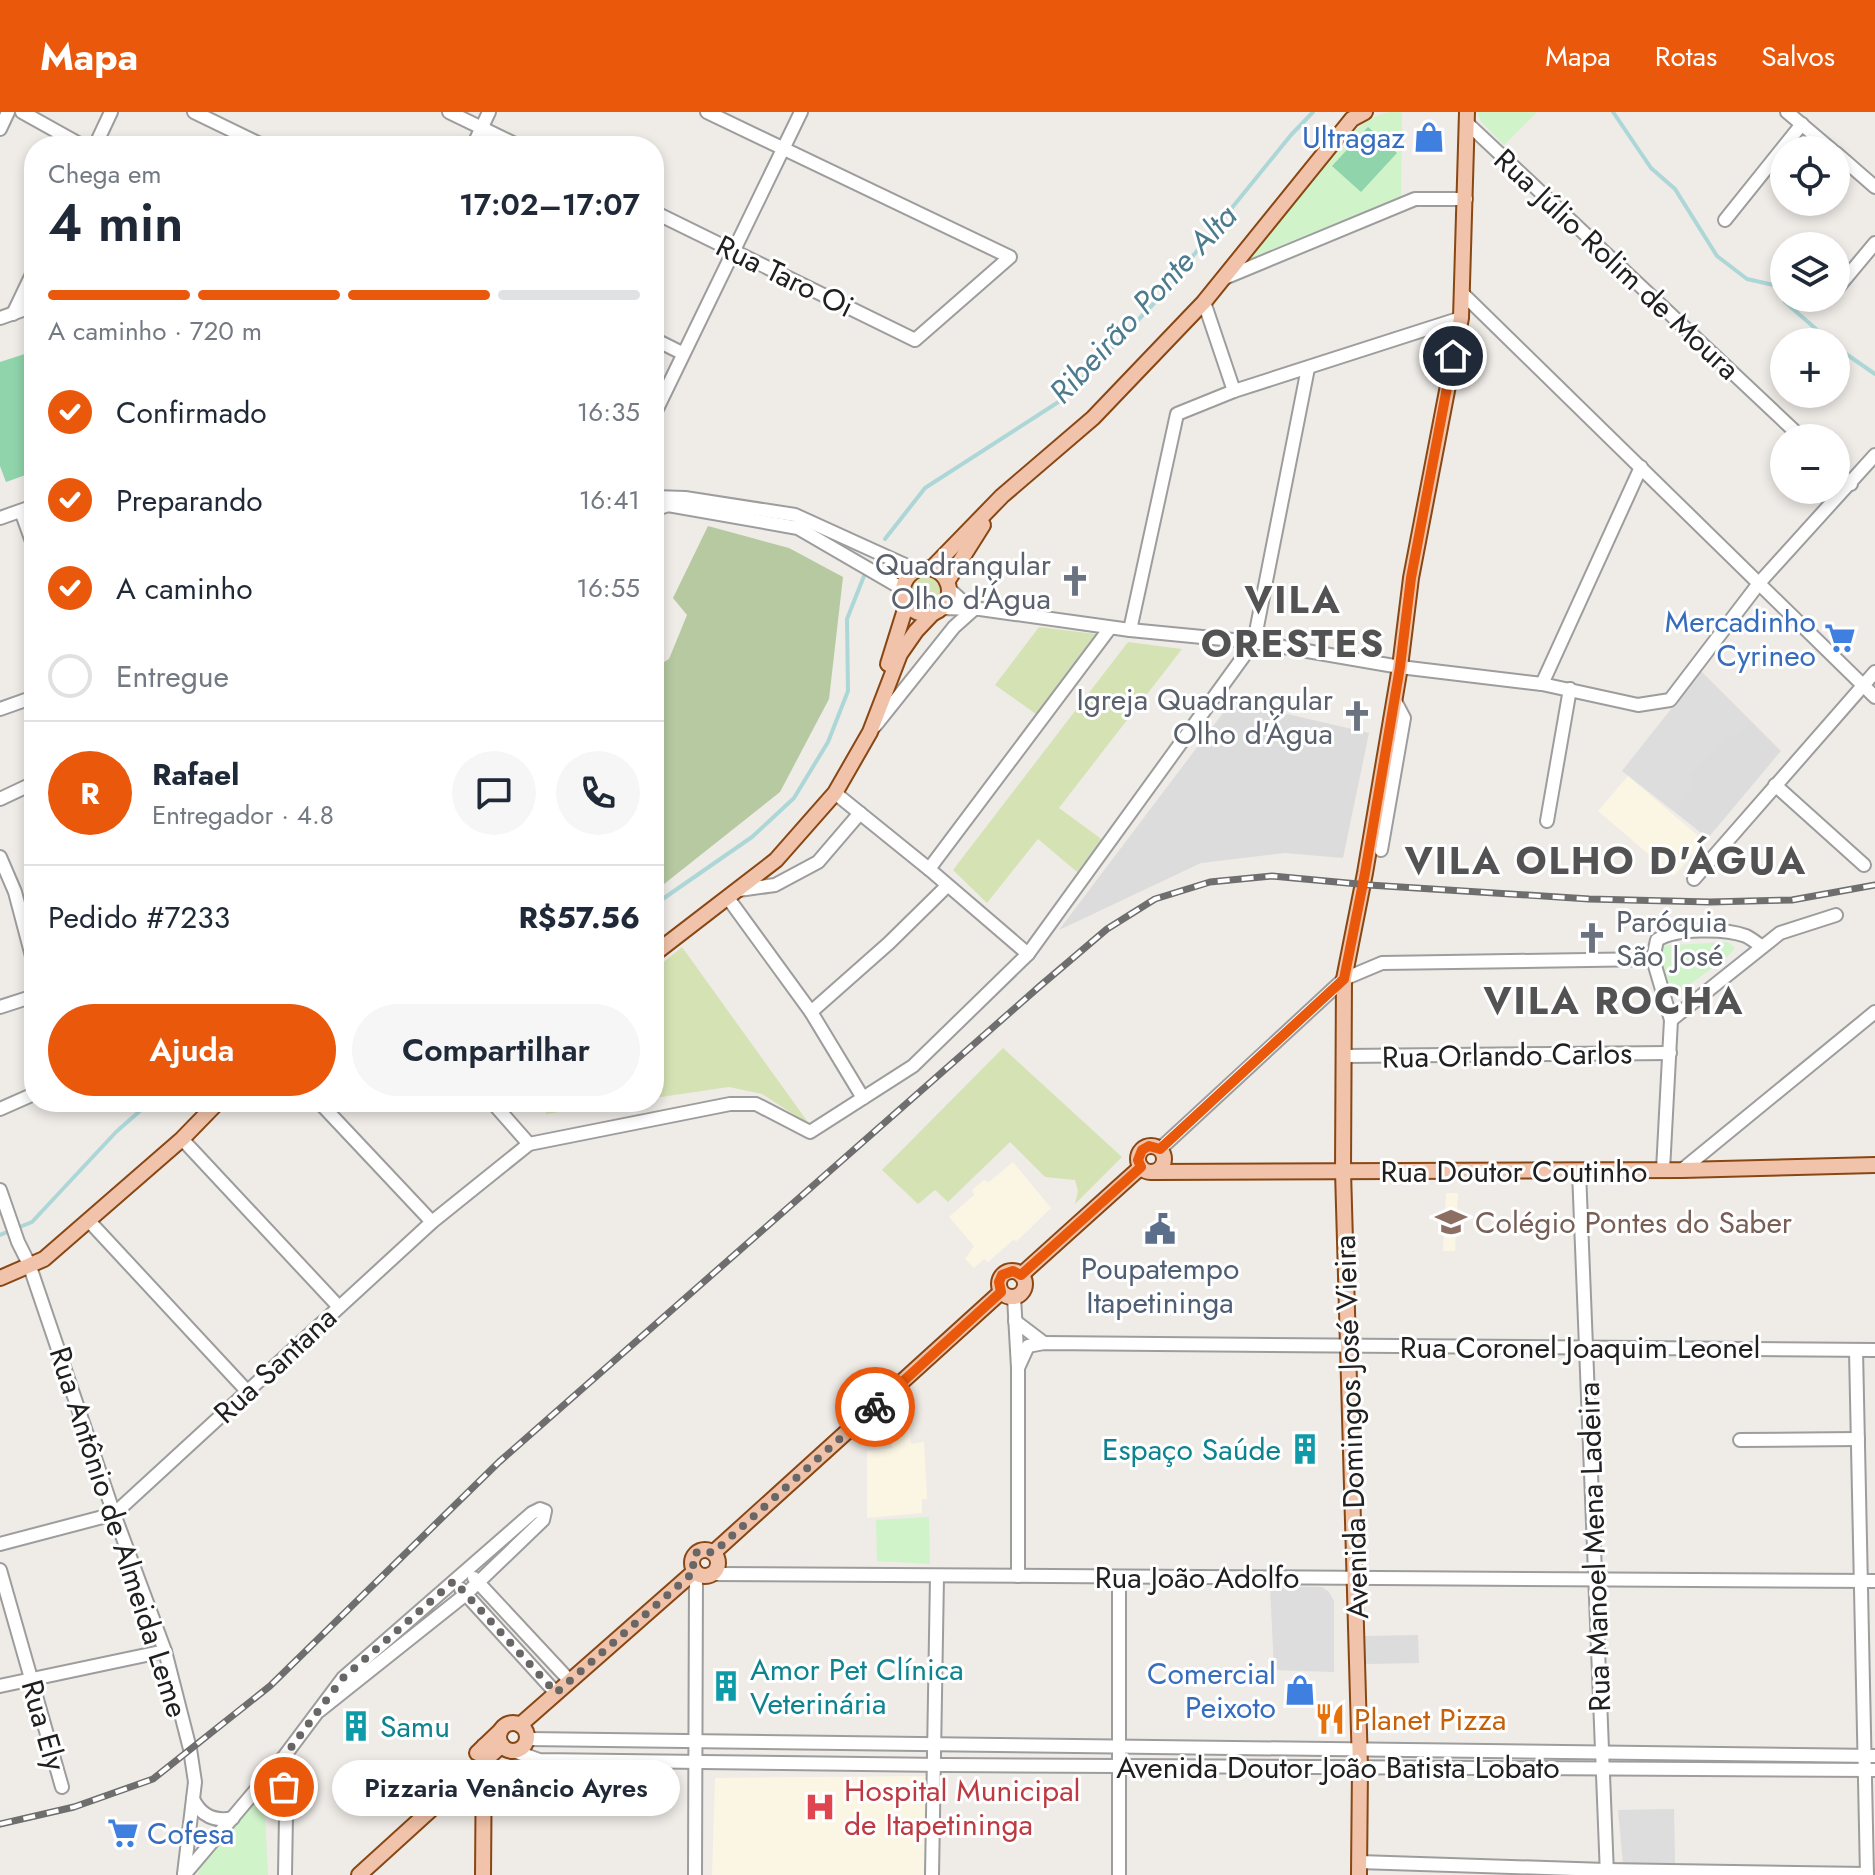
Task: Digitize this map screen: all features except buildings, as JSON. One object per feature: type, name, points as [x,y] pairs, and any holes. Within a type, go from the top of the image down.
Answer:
[{"type":"main road","points":[[932,568],[1002,496],[1093,418],[1204,302],[1352,119],[1365,112]]},
{"type":"main road","name":"Avenida Domingos José Vieira","points":[[1359,1868],[1360,1749],[1343,1171],[1344,979],[1400,667],[1411,578],[1461,318],[1467,117]]},
{"type":"main road","points":[[664,946],[776,860],[835,793],[868,735],[900,654],[916,631],[946,603],[948,586],[1002,496]]},
{"type":"main road","points":[[868,735],[910,574],[932,568],[938,571],[948,586]]},
{"type":"main road","points":[[905,596],[920,613],[938,610]]},
{"type":"main road","points":[[0,1278],[44,1259],[182,1139],[208,1112]]},
{"type":"main road","points":[[1021,1275],[1147,1170],[1160,1170],[1164,1156],[1160,1149],[1149,1146],[1142,1150],[1138,1160],[1147,1170]]},
{"type":"main road","name":"Rua Doutor Coutinho","points":[[1147,1170],[1579,1171],[1875,1165]]},
{"type":"main road","points":[[713,1553],[1008,1295],[1020,1294],[1024,1281],[1021,1275],[1013,1271],[1002,1275],[999,1282],[1008,1295]]},
{"type":"main road","points":[[520,1725],[700,1573],[717,1566],[713,1553],[703,1550],[695,1553],[692,1561],[700,1573]]},
{"type":"main road","points":[[359,1875],[484,1753],[505,1742],[511,1723],[520,1725],[526,1731],[527,1739],[522,1748],[505,1742]]},
{"type":"main road","points":[[483,1875],[484,1753]]},
{"type":"street","points":[[0,129],[8,112]]},
{"type":"street","points":[[22,112],[65,136]]},
{"type":"street","points":[[100,136],[111,112]]},
{"type":"street","points":[[194,112],[243,136]]},
{"type":"street","points":[[449,112],[498,136]]},
{"type":"street","points":[[478,136],[489,112]]},
{"type":"street","points":[[707,112],[784,148]]},
{"type":"street","points":[[664,393],[801,112]]},
{"type":"street","points":[[1787,112],[1816,136]]},
{"type":"street","name":"Rua Júlio Rolim de Moura","points":[[1467,117],[1787,424]]},
{"type":"street","points":[[1725,220],[1802,124]]},
{"type":"street","name":"Rua Taro Oi","points":[[664,217],[915,340],[1010,257],[784,148]]},
{"type":"street","points":[[1850,166],[1875,187]]},
{"type":"street","points":[[1222,279],[1415,199],[1466,199]]},
{"type":"street","points":[[1850,273],[1875,243]]},
{"type":"street","points":[[6,316],[24,286]]},
{"type":"street","points":[[1462,293],[1875,697]]},
{"type":"street","points":[[1204,302],[1234,391]]},
{"type":"street","points":[[1130,630],[1177,414],[1234,391],[1461,318]]},
{"type":"street","points":[[664,344],[682,353]]},
{"type":"street","points":[[501,1112],[529,1144],[730,1104],[756,1104],[810,1132],[913,1066],[1028,954],[1254,642],[1308,368]]},
{"type":"street","points":[[938,610],[977,610],[1110,628],[1254,642],[1400,667],[1542,684],[1638,705],[1670,700],[1760,582],[1875,455]]},
{"type":"street","points":[[1542,684],[1641,467]]},
{"type":"street","points":[[664,497],[795,515],[916,570]]},
{"type":"street","points":[[664,506],[798,528],[905,596]]},
{"type":"street","points":[[0,518],[24,509]]},
{"type":"street","points":[[948,586],[961,600],[977,610]]},
{"type":"street","points":[[868,735],[954,627],[977,610]]},
{"type":"street","points":[[929,869],[1110,628]]},
{"type":"street","points":[[1694,879],[1875,672]]},
{"type":"street","points":[[1547,821],[1570,689]]},
{"type":"street","points":[[1381,850],[1404,718],[1394,699]]},
{"type":"street","points":[[0,709],[24,701]]},
{"type":"street","points":[[1775,785],[1864,865]]},
{"type":"street","points":[[0,799],[24,788]]},
{"type":"street","points":[[835,793],[1028,954]]},
{"type":"street","points":[[860,813],[818,862],[775,885],[734,894],[863,1098]]},
{"type":"street","points":[[0,857],[15,892],[24,926]]},
{"type":"street","points":[[811,1012],[947,886]]},
{"type":"street","points":[[0,898],[15,892]]},
{"type":"street","points":[[1671,1020],[1780,933],[1836,915]]},
{"type":"street","points":[[1663,1170],[1671,1020],[1653,959],[1657,940],[1676,932],[1716,932],[1744,935],[1762,947]]},
{"type":"street","points":[[1160,1149],[1344,979],[1382,963],[1653,959]]},
{"type":"street","points":[[0,1007],[24,999]]},
{"type":"street","points":[[1682,1170],[1875,1012]]},
{"type":"street","name":"Rua Orlando Carlos","points":[[1345,1056],[1670,1053]]},
{"type":"street","points":[[0,1109],[24,1098]]},
{"type":"street","points":[[328,1112],[432,1222]]},
{"type":"street","points":[[182,1139],[339,1307]]},
{"type":"street","name":"Rua Santana","points":[[0,1544],[114,1514],[432,1222],[529,1144]]},
{"type":"street","name":"Rua Manoel Mena Ladeira","points":[[1579,1171],[1606,1872]]},
{"type":"street","name":"Rua Antônio de Almeida Leme","points":[[0,1190],[165,1651],[193,1761],[195,1782],[184,1875]]},
{"type":"street","points":[[89,1221],[247,1391]]},
{"type":"street","points":[[1008,1295],[1015,1321],[1018,1368],[1018,1576]]},
{"type":"street","points":[[1015,1321],[1044,1343]]},
{"type":"street","points":[[1018,1368],[1028,1346],[1044,1343]]},
{"type":"street","name":"Rua Coronel Joaquim Leonel","points":[[1044,1343],[1875,1350]]},
{"type":"street","points":[[1359,1868],[1867,1874],[1870,1756],[1861,1581],[1856,1350]]},
{"type":"street","points":[[1740,1440],[1858,1439]]},
{"type":"street","points":[[184,1875],[283,1758],[343,1678],[532,1513],[540,1509],[545,1511],[543,1520],[466,1594],[319,1711]]},
{"type":"street","name":"Rua Ely","points":[[0,1570],[62,1787]]},
{"type":"street","points":[[466,1570],[570,1681]]},
{"type":"street","points":[[695,1875],[700,1573]]},
{"type":"street","name":"Rua João Adolfo","points":[[700,1573],[1875,1581]]},
{"type":"street","points":[[932,1875],[937,1576]]},
{"type":"street","points":[[1119,1577],[1119,1875]]},
{"type":"street","points":[[454,1581],[556,1693]]},
{"type":"street","points":[[0,1686],[165,1651]]},
{"type":"street","name":"Avenida Doutor João Batista Lobato","points":[[527,1739],[1870,1756]]},
{"type":"street","name":"Avenida Doutor João Batista Lobato","points":[[505,1742],[539,1760],[1870,1770]]},
{"type":"street","points":[[283,1758],[285,1875]]},
{"type":"street","points":[[252,1795],[274,1801],[286,1815]]},
{"type":"street","points":[[193,1799],[200,1812],[208,1816],[233,1818]]},
{"type":"shaded area","points":[[1701,671],[1781,751],[1708,838],[1622,771]]},
{"type":"shaded area","points":[[1232,701],[1369,733],[1343,858],[1285,853],[1201,863],[1059,930]]},
{"type":"shaded area","points":[[1750,724],[1778,751],[1707,838],[1675,811],[1696,784],[1690,777],[1728,734],[1735,740]]},
{"type":"shaded area","points":[[1628,776],[1704,841],[1674,876],[1598,811]]},
{"type":"shaded area","points":[[1013,1162],[1051,1208],[1017,1241],[1013,1240],[988,1262],[984,1259],[974,1268],[965,1259],[974,1246],[949,1217],[974,1195],[972,1190],[984,1180],[989,1182]]},
{"type":"shaded area","name":"Colégio Pontes do Saber","points":[[1446,1193],[1458,1193],[1455,1251],[1443,1251]]},
{"type":"shaded area","points":[[897,1420],[909,1420],[911,1444],[924,1442],[927,1499],[922,1499],[922,1513],[867,1518],[867,1451],[892,1448],[891,1434],[896,1435]]},
{"type":"shaded area","points":[[1270,1586],[1322,1587],[1329,1592],[1334,1601],[1334,1672],[1274,1670]]},
{"type":"shaded area","points":[[1418,1635],[1419,1663],[1366,1664],[1365,1636]]},
{"type":"shaded area","name":"Hospital Municipal de Itapetininga","points":[[927,1776],[924,1875],[712,1875],[715,1778]]},
{"type":"shaded area","points":[[1674,1809],[1675,1863],[1623,1864],[1618,1810]]},
{"type":"green space","points":[[1388,112],[1402,112],[1401,197],[1251,258],[1294,197],[1331,153],[1350,134]]},
{"type":"green space","points":[[1477,112],[1537,112],[1504,145],[1481,122]]},
{"type":"green space","points":[[1368,127],[1397,153],[1361,192],[1332,166]]},
{"type":"green space","points":[[24,354],[24,476],[6,482],[0,466],[0,362]]},
{"type":"green space","points":[[708,526],[789,548],[843,577],[829,699],[780,792],[664,884],[664,662],[669,659],[687,615],[673,598]]},
{"type":"green space","points":[[926,573],[939,578],[944,591],[939,604],[926,609],[913,604],[908,591],[913,578]]},
{"type":"green space","points":[[1039,627],[1096,634],[1036,714],[995,685]]},
{"type":"green space","points":[[1128,642],[1182,649],[1059,808],[1104,841],[1077,872],[1038,839],[987,903],[953,870]]},
{"type":"green space","points":[[1728,942],[1735,948],[1727,957],[1674,996],[1656,946]]},
{"type":"green space","points":[[682,947],[810,1125],[762,1094],[729,1087],[664,1097],[664,962]]},
{"type":"green space","points":[[1003,1048],[1122,1157],[1075,1204],[1078,1191],[1075,1180],[1045,1177],[1010,1142],[948,1202],[935,1190],[918,1204],[882,1170]]},
{"type":"green space","points":[[929,1517],[930,1564],[877,1561],[876,1520]]},
{"type":"green space","points":[[259,1803],[265,1815],[268,1875],[198,1875],[204,1855],[244,1807]]},
{"type":"waterway","name":"Ribeirão Ponte Alta","points":[[885,539],[925,488],[1063,399],[1158,299],[1313,112]]},
{"type":"waterway","points":[[1613,112],[1651,168],[1675,189],[1717,256],[1747,279],[1778,286],[1785,302],[1815,328]]},
{"type":"waterway","points":[[1850,357],[1875,374]]},
{"type":"waterway","points":[[664,898],[752,837],[794,798],[828,742],[848,691],[847,619],[864,576]]},
{"type":"waterway","points":[[0,1235],[32,1222],[139,1112]]},
{"type":"railway","points":[[0,1824],[74,1807],[153,1779],[270,1686],[499,1462],[1040,986],[1107,929],[1155,899],[1210,882],[1272,876],[1589,899],[1710,902],[1792,900],[1875,885]]},
{"type":"way so far","points":[[284,1787],[283,1758],[343,1678],[454,1581],[556,1693],[695,1571],[692,1565],[695,1553],[703,1550],[713,1553],[875,1407]]},
{"type":"place","name":"Ultragaz","points":[[1429,137]]},
{"type":"place","name":"Quadrangular Olho d'Água","points":[[1075,581]]},
{"type":"place","name":"Mercadinho Cyrineo","points":[[1840,638]]},
{"type":"place","name":"Igreja Quadrangular Olho d'Água","points":[[1357,716]]},
{"type":"place","name":"Paróquia São José","points":[[1592,938]]},
{"type":"place","name":"Colégio Pontes do Saber","points":[[1451,1222]]},
{"type":"place","name":"Poupatempo Itapetininga","points":[[1160,1229]]},
{"type":"place","name":"Espaço Saúde","points":[[1305,1449]]},
{"type":"place","name":"Amor Pet Clínica Veterinária","points":[[726,1686]]},
{"type":"place","name":"Comercial Peixoto","points":[[1300,1690]]},
{"type":"place","name":"Planet Pizza","points":[[1330,1719]]},
{"type":"place","name":"Samu","points":[[356,1726]]},
{"type":"place","name":"Pizzaria Venâncio Ayres","points":[[284,1787]]},
{"type":"place","name":"Hospital Municipal de Itapetininga","points":[[820,1807]]},
{"type":"place","name":"Cofesa","points":[[123,1833]]},
{"type":"district","name":"VILA ORESTES","points":[[1293,621]]},
{"type":"district","name":"VILA OLHO D'ÁGUA","points":[[1606,860]]},
{"type":"district","name":"VILA ROCHA","points":[[1614,1000]]},
{"type":"route","points":[[875,1407],[1001,1292],[999,1282],[1002,1275],[1009,1271],[1021,1275],[1141,1167],[1138,1160],[1142,1150],[1149,1146],[1160,1149],[1344,979],[1400,667],[1411,578],[1453,356]]}]
